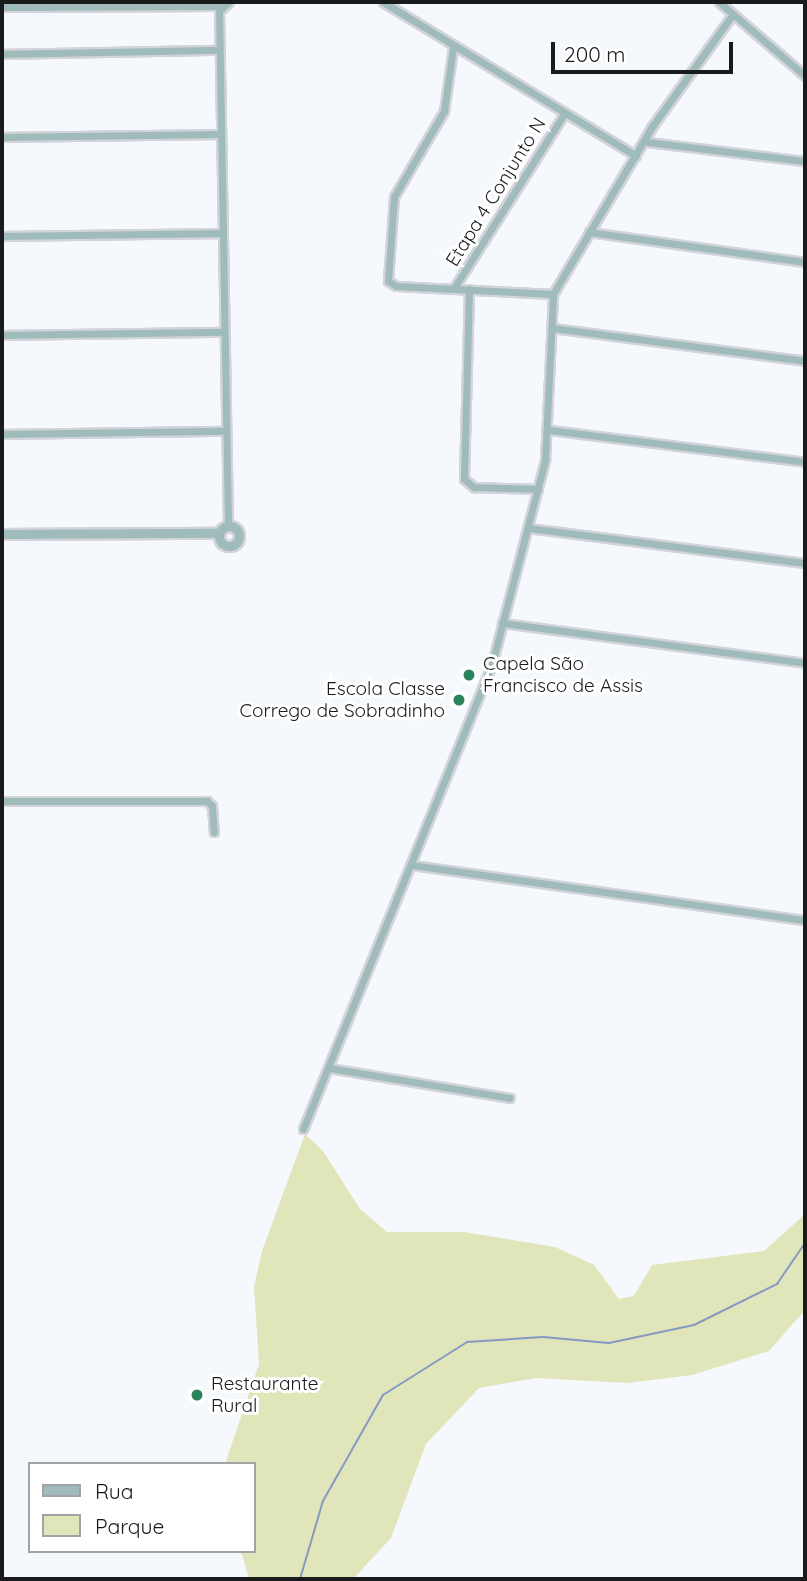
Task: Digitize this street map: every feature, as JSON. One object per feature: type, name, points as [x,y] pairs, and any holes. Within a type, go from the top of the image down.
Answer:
[{"type":"street","points":[[2,7],[200,3],[216,5],[229,2]]},
{"type":"street","points":[[383,2],[453,48],[636,156]]},
{"type":"street","points":[[719,2],[805,76]]},
{"type":"street","points":[[216,5],[219,50],[223,431],[228,526]]},
{"type":"street","points":[[303,1129],[484,688],[538,489],[549,430],[553,293],[647,142],[662,113],[733,14]]},
{"type":"street","points":[[453,48],[444,111],[394,198],[387,278],[396,286],[553,293]]},
{"type":"street","points":[[2,54],[219,50]]},
{"type":"street","name":"Etapa 4 Conjunto N","points":[[454,288],[564,114]]},
{"type":"street","points":[[2,137],[220,134]]},
{"type":"street","points":[[647,142],[805,161]]},
{"type":"street","points":[[589,232],[805,262]]},
{"type":"street","points":[[2,236],[222,233]]},
{"type":"street","points":[[469,289],[464,479],[474,487],[538,489]]},
{"type":"street","points":[[552,328],[805,361]]},
{"type":"street","points":[[2,335],[223,332]]},
{"type":"street","points":[[549,430],[805,462]]},
{"type":"street","points":[[2,434],[223,431]]},
{"type":"street","points":[[2,534],[219,533],[228,526]]},
{"type":"street","points":[[219,533],[223,544],[234,544],[237,531],[228,526]]},
{"type":"street","points":[[528,528],[805,560]]},
{"type":"street","points":[[502,623],[805,663]]},
{"type":"street","points":[[2,801],[207,801],[212,806],[214,832]]},
{"type":"street","points":[[412,865],[805,920]]},
{"type":"street","points":[[329,1068],[510,1098]]},
{"type":"green space","points":[[305,1134],[323,1151],[360,1209],[387,1232],[464,1232],[555,1247],[594,1265],[619,1299],[634,1296],[652,1265],[764,1251],[805,1214],[805,1310],[769,1351],[692,1375],[627,1383],[536,1378],[479,1388],[426,1444],[391,1538],[353,1579],[249,1579],[242,1553],[256,1553],[256,1462],[226,1462],[259,1364],[254,1287],[262,1251]]},
{"type":"waterway","points":[[300,1579],[323,1501],[383,1395],[467,1342],[543,1337],[609,1343],[694,1325],[777,1284],[805,1243]]},
{"type":"place","name":"Capela São Francisco de Assis","points":[[469,675]]},
{"type":"place","name":"Escola Classe Corrego de Sobradinho","points":[[459,700]]},
{"type":"place","name":"Restaurante Rural","points":[[197,1395]]}]
